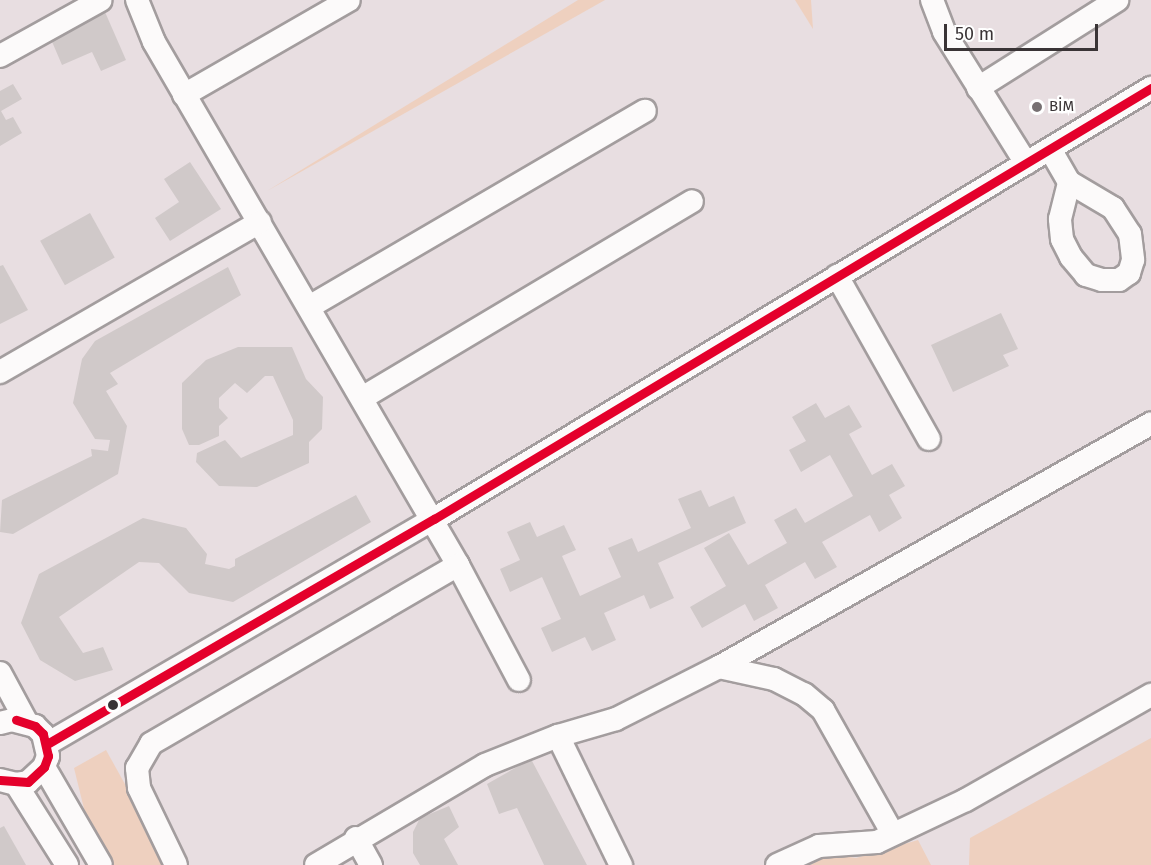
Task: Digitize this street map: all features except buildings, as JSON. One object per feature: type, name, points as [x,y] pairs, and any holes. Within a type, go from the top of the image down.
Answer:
[{"type":"street","points":[[0,56],[101,0]]},
{"type":"street","points":[[137,0],[154,42],[434,519],[519,680]]},
{"type":"street","points":[[184,95],[349,0]]},
{"type":"street","points":[[932,0],[944,32],[1026,163]]},
{"type":"street","points":[[978,88],[1117,0]]},
{"type":"street","points":[[47,744],[434,519],[1151,88]]},
{"type":"street","points":[[309,307],[645,111]]},
{"type":"street","points":[[1050,149],[1069,182]]},
{"type":"street","points":[[362,398],[692,201]]},
{"type":"street","points":[[0,372],[260,222]]},
{"type":"street","points":[[837,276],[929,439]]},
{"type":"street","points":[[316,865],[356,838],[476,770],[558,736],[616,718],[719,667],[1151,424]]},
{"type":"street","points":[[176,865],[139,788],[137,768],[151,744],[458,565]]},
{"type":"street","points":[[719,667],[774,679],[804,694],[823,710],[893,834]]},
{"type":"street","points":[[0,673],[26,721],[35,726],[47,744],[44,767],[100,865]]},
{"type":"street","points":[[777,865],[819,846],[859,846],[893,834],[1007,777],[1151,695]]},
{"type":"street","points":[[0,723],[26,721]]},
{"type":"street","points":[[558,736],[621,865]]},
{"type":"street","points":[[8,782],[28,782],[44,767]]},
{"type":"street","points":[[8,782],[67,865]]},
{"type":"street","points":[[356,838],[371,865]]},
{"type":"shaded area","points":[[578,0],[605,0],[267,191]]},
{"type":"shaded area","points":[[795,0],[811,0],[813,29]]},
{"type":"shaded area","points":[[1151,738],[1151,865],[969,865],[970,838]]},
{"type":"shaded area","points":[[106,750],[170,865],[107,865],[90,833],[74,768]]},
{"type":"shaded area","points":[[918,840],[931,865],[810,865],[831,854],[856,858]]},
{"type":"transit line","points":[[47,744],[434,519],[1151,88]]},
{"type":"transit line","points":[[0,780],[28,782],[44,767],[48,756],[43,734],[35,726],[16,720]]},
{"type":"place","name":"BİM","points":[[1037,107]]}]
